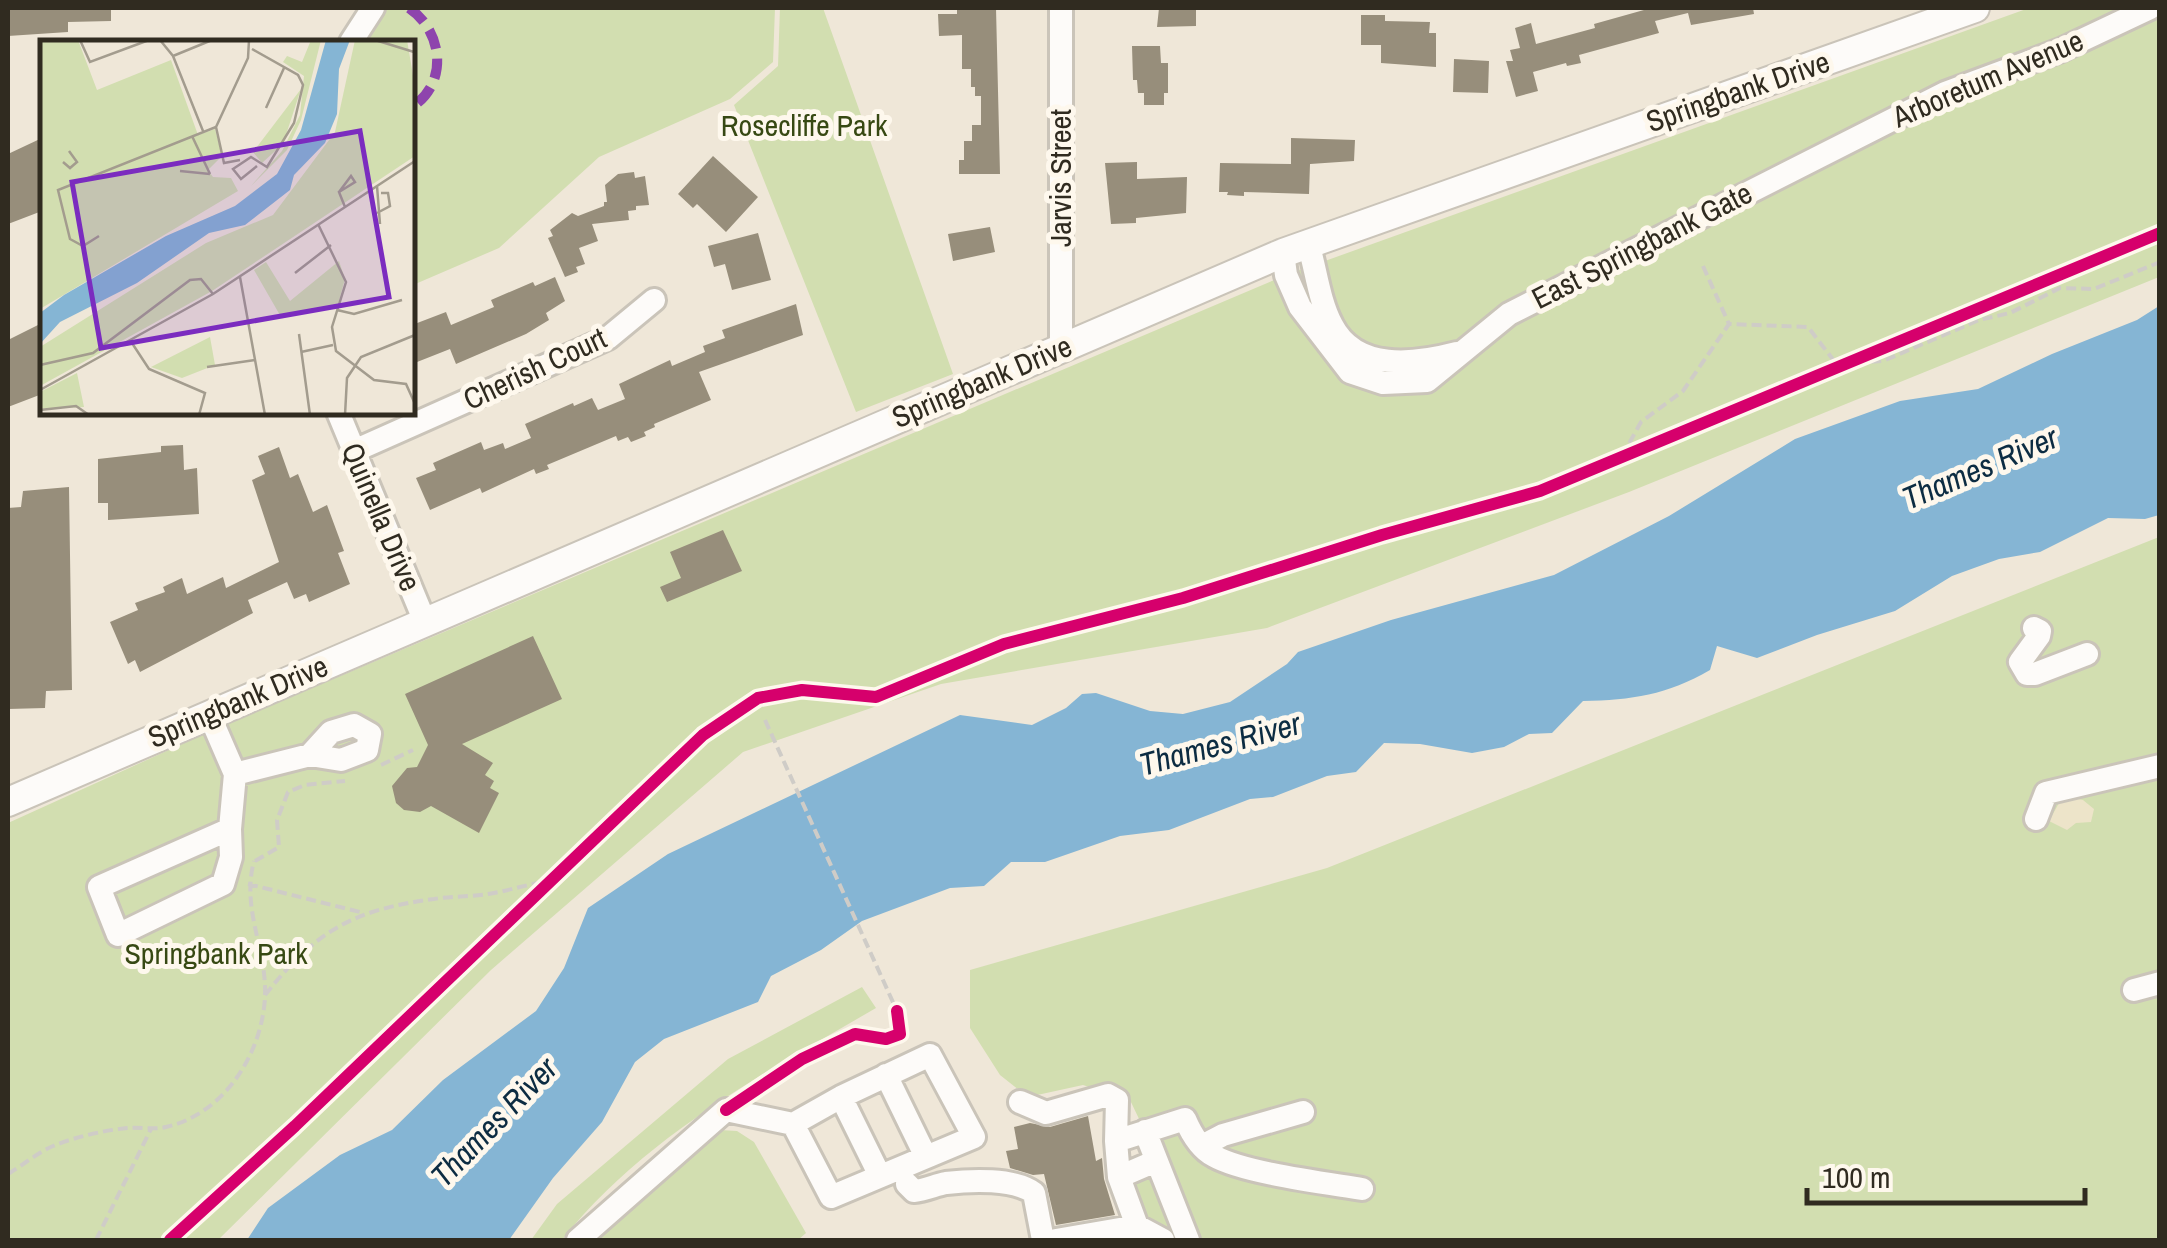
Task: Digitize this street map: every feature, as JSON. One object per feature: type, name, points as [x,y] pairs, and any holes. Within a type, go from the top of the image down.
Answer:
[{"type":"main road","name":"Springbank Drive","points":[[8,802],[1295,248],[1942,13],[1975,8]]},
{"type":"street","points":[[352,40],[373,8]]},
{"type":"street","name":"Jarvis Street","points":[[1061,348],[1062,8]]},
{"type":"street","name":"Arboretum Avenue","points":[[1826,151],[1945,94],[2061,50],[2150,8]]},
{"type":"street","name":"East Springbank Gate","points":[[1295,248],[1286,275],[1300,307],[1350,372],[1383,383],[1428,381],[1508,314],[1826,151]]},
{"type":"street","name":"Cherish Court","points":[[354,451],[608,338],[654,300]]},
{"type":"street","name":"Quinella Drive","points":[[339,415],[425,622]]},
{"type":"street","points":[[2034,628],[2040,631],[2039,636],[2020,662],[2027,674],[2087,654]]},
{"type":"street","points":[[209,714],[235,774],[230,862],[222,884],[118,935],[99,887],[230,829]]},
{"type":"street","points":[[235,774],[310,755]]},
{"type":"street","points":[[2036,819],[2046,793],[2160,766]]},
{"type":"street","points":[[2134,990],[2160,983]]},
{"type":"street","points":[[578,1240],[726,1110],[793,1124],[841,1096],[930,1056],[974,1137],[831,1197],[793,1124]]},
{"type":"street","points":[[886,1076],[926,1157]]},
{"type":"street","points":[[1020,1102],[1046,1113],[1108,1095],[1117,1100],[1120,1177],[1137,1226]]},
{"type":"street","points":[[841,1096],[880,1176]]},
{"type":"street","points":[[1202,1146],[1304,1112]]},
{"type":"street","points":[[1116,1141],[1186,1120],[1192,1134],[1214,1156],[1253,1168],[1362,1189]]},
{"type":"street","points":[[1145,1131],[1188,1240]]},
{"type":"street","points":[[1120,1177],[1156,1161]]},
{"type":"street","points":[[907,1184],[914,1191],[947,1183],[1005,1182],[1024,1186],[1034,1192],[1043,1240]]},
{"type":"street","points":[[1056,1240],[1137,1226],[1163,1240]]},
{"type":"path","points":[[1857,358],[1883,362],[1978,320],[2010,313],[2060,288],[2094,289],[2160,262]]},
{"type":"path","points":[[1703,266],[1729,324]]},
{"type":"path","points":[[2029,287],[2063,273]]},
{"type":"path","points":[[1821,373],[1995,302]]},
{"type":"path","points":[[1729,324],[1808,327],[1838,366]]},
{"type":"path","points":[[1622,456],[1641,422],[1683,391],[1729,324]]},
{"type":"path","points":[[1606,463],[1639,449]]},
{"type":"path","points":[[764,715],[897,1017]]},
{"type":"path","points":[[368,770],[413,750]]},
{"type":"path","points":[[230,862],[254,861],[279,847],[278,820],[288,792],[305,784],[338,784],[354,777]]},
{"type":"path","points":[[8,1174],[54,1146],[131,1128],[151,1129],[186,1121],[208,1109],[227,1090],[256,1047],[265,995],[264,966],[248,884],[254,861]]},
{"type":"path","points":[[521,907],[562,868]]},
{"type":"path","points":[[265,995],[288,967],[343,921],[378,908],[489,894],[548,881]]},
{"type":"path","points":[[248,884],[364,914]]},
{"type":"path","points":[[96,1240],[151,1129]]},
{"type":"green space","name":"Rosecliffe Park","points":[[385,8],[775,8],[773,62],[730,99],[599,157],[499,248],[415,284],[415,40],[365,40]]},
{"type":"green space","name":"Rosecliffe Park","points":[[780,8],[823,8],[953,374],[856,412],[734,105],[778,66]]},
{"type":"green space","name":"Springbank Park","points":[[2029,8],[2159,8],[2159,277],[1629,492],[1267,628],[941,684],[743,752],[491,970],[218,1240],[8,1240],[8,823],[215,729],[1286,275]]},
{"type":"green space","points":[[2159,537],[2159,1240],[1050,1240],[1130,1228],[1121,1190],[1161,1165],[1130,1100],[1083,1085],[1028,1097],[1000,1075],[970,1028],[970,970],[1327,868]]},
{"type":"green space","points":[[862,987],[876,1008],[749,1083],[667,1138],[594,1203],[562,1240],[531,1240],[557,1204],[728,1059]]},
{"type":"green space","points":[[720,1130],[737,1131],[754,1142],[806,1233],[798,1240],[592,1240]]},
{"type":"sand","points":[[2073,798],[2094,809],[2091,822],[2076,823],[2067,830],[2049,821],[2059,803]]},
{"type":"water","name":"Thames River","points":[[2159,306],[2159,515],[2145,519],[2108,518],[2040,552],[1999,559],[1952,576],[1895,611],[1757,658],[1717,646],[1710,670],[1649,694],[1583,701],[1552,733],[1529,734],[1504,747],[1472,753],[1420,744],[1384,743],[1356,772],[1327,776],[1273,797],[1250,799],[1169,830],[1120,836],[1045,862],[1011,862],[984,886],[950,888],[862,921],[821,950],[771,976],[758,1002],[664,1039],[635,1062],[602,1122],[553,1178],[509,1240],[247,1240],[268,1208],[340,1155],[392,1130],[443,1080],[536,1011],[564,968],[588,908],[668,854],[960,715],[1032,725],[1066,708],[1082,694],[1096,693],[1150,711],[1183,714],[1230,702],[1287,664],[1298,652],[1391,620],[1554,575],[1669,516],[1795,439],[1900,401],[1978,389],[2137,320]]},
{"type":"building","points":[[8,8],[111,8],[111,21],[68,22],[68,32],[8,36]]},
{"type":"building","points":[[957,8],[996,8],[1000,174],[959,174],[964,141],[972,141],[972,125],[981,125],[981,96],[975,96],[975,87],[971,87],[971,69],[962,69],[962,35],[939,36],[938,14],[957,14]]},
{"type":"building","points":[[1159,8],[1196,8],[1196,26],[1157,27]]},
{"type":"building","points":[[1651,8],[1753,8],[1754,14],[1691,25],[1688,13],[1655,21],[1659,33],[1579,55],[1581,63],[1533,72],[1538,91],[1516,97],[1506,61],[1513,61],[1510,50],[1520,48],[1515,28],[1531,23],[1536,44]]},
{"type":"building","points":[[1361,15],[1385,15],[1385,21],[1430,22],[1429,33],[1436,33],[1436,67],[1381,63],[1381,45],[1361,45]]},
{"type":"building","points":[[1132,46],[1160,46],[1161,63],[1168,63],[1164,105],[1144,105],[1144,93],[1138,93],[1137,80],[1133,80]]},
{"type":"building","points":[[1454,59],[1489,61],[1488,93],[1453,92]]},
{"type":"building","points":[[1291,138],[1355,140],[1354,161],[1310,164],[1309,194],[1244,192],[1244,196],[1219,192],[1220,163],[1291,164]]},
{"type":"building","points":[[40,139],[40,212],[8,224],[8,154]]},
{"type":"building","points":[[713,156],[758,197],[726,232],[697,204],[693,208],[678,194]]},
{"type":"building","points":[[1137,162],[1137,179],[1187,177],[1186,213],[1111,224],[1105,163]]},
{"type":"building","points":[[634,172],[635,178],[645,176],[649,205],[628,211],[629,220],[592,224],[598,241],[579,248],[585,264],[565,277],[548,238],[553,236],[550,230],[572,213],[578,216],[604,206],[605,185],[618,174]]},
{"type":"building","points":[[990,227],[995,252],[953,261],[948,234]]},
{"type":"building","points":[[758,233],[771,280],[732,290],[725,264],[714,267],[708,246]]},
{"type":"building","points":[[555,277],[565,301],[546,313],[549,320],[456,364],[450,349],[415,363],[415,324],[446,312],[451,325],[494,307],[491,300],[533,282],[535,286]]},
{"type":"building","points":[[796,304],[803,335],[699,372],[711,400],[654,424],[644,432],[646,436],[631,442],[628,437],[618,441],[616,436],[547,465],[549,469],[536,474],[534,469],[482,493],[480,488],[430,510],[416,478],[436,470],[433,463],[481,442],[484,450],[503,443],[505,449],[531,438],[525,424],[573,403],[574,406],[592,398],[598,410],[625,399],[619,384],[670,360],[672,366],[705,352],[703,346],[725,338],[722,330]]},
{"type":"building","points":[[40,324],[40,395],[8,407],[8,340]]},
{"type":"building","points":[[183,445],[184,470],[197,468],[199,514],[108,520],[108,503],[98,503],[98,459],[161,452],[161,446]]},
{"type":"building","points":[[279,447],[290,478],[298,474],[313,512],[327,505],[344,551],[338,553],[350,584],[309,602],[306,594],[294,599],[287,582],[248,600],[253,613],[140,672],[135,660],[128,664],[110,622],[138,610],[135,603],[165,592],[163,587],[182,578],[187,594],[223,577],[226,588],[279,562],[252,480],[265,474],[258,456]]},
{"type":"building","points":[[69,487],[72,690],[46,691],[45,708],[8,709],[8,508],[21,507],[23,491]]},
{"type":"building","points":[[723,530],[742,571],[667,602],[660,587],[681,578],[670,552]]},
{"type":"building","points":[[533,636],[562,699],[462,744],[493,763],[485,775],[494,781],[490,788],[499,793],[479,833],[431,806],[420,812],[404,810],[396,803],[392,786],[407,768],[417,767],[428,745],[405,694]]},
{"type":"building","points":[[1088,1116],[1096,1161],[1102,1158],[1115,1215],[1056,1225],[1044,1174],[1010,1168],[1006,1151],[1018,1149],[1014,1127],[1030,1123],[1050,1127]]},
{"type":"marked path","points":[[409,8],[429,30],[437,57],[432,85],[415,104]]},
{"type":"cycle path","points":[[170,1240],[295,1126],[703,735],[758,698],[802,690],[876,697],[1004,644],[1183,598],[1382,535],[1540,491],[2160,233]]},
{"type":"cycle path","points":[[726,1110],[802,1059],[855,1034],[886,1039],[900,1034],[897,1011]]}]
